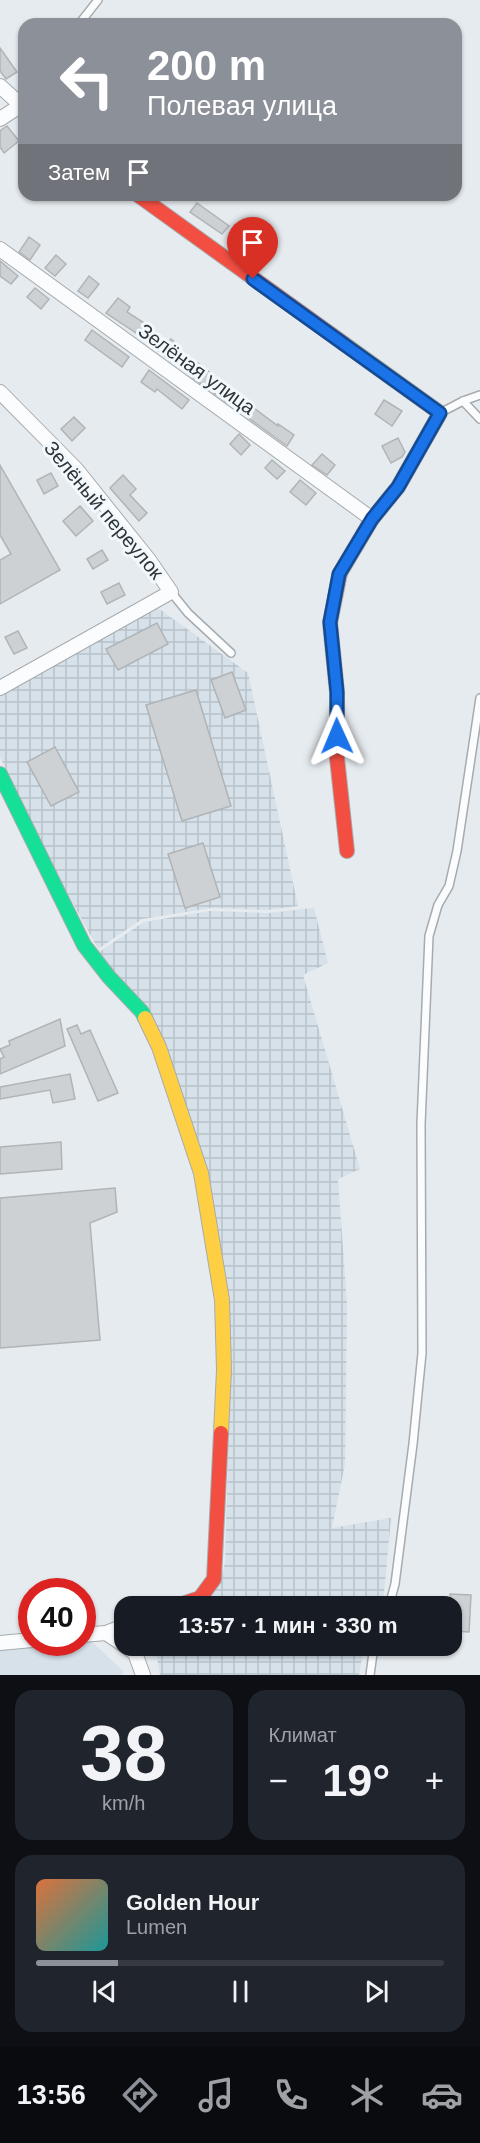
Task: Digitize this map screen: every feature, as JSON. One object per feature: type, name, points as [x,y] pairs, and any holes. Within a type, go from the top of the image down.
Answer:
[{"type":"street","points":[[0,86],[18,102]]},
{"type":"street","points":[[0,119],[18,109]]},
{"type":"street","points":[[146,201],[440,413],[398,487],[372,519],[339,574],[330,622],[337,692],[338,758],[347,850]]},
{"type":"street","name":"Зелёная улица","points":[[0,249],[372,519]]},
{"type":"street","name":"Зелёный переулок","points":[[0,392],[76,470],[149,560],[171,592],[0,688]]},
{"type":"street","points":[[0,774],[84,945],[109,977],[142,1012],[159,1047],[201,1173],[222,1300],[224,1370],[214,1579],[201,1596]]},
{"type":"street","points":[[96,1634],[114,1630]]},
{"type":"street","points":[[106,1633],[114,1638]]},
{"type":"street","points":[[0,1643],[18,1641]]},
{"type":"street","points":[[136,1656],[143,1675]]},
{"type":"lane","points":[[84,18],[98,0]]},
{"type":"lane","points":[[440,413],[480,395]]},
{"type":"lane","points":[[463,401],[480,419]]},
{"type":"lane","points":[[171,592],[188,613],[231,653]]},
{"type":"lane","points":[[392,1596],[413,1444],[422,1353],[421,1124],[429,936],[438,905],[449,886],[457,851],[480,698]]},
{"type":"lane","points":[[370,1675],[373,1656]]},
{"type":"shaded area","points":[[158,608],[248,673],[298,906],[267,910],[211,908],[142,919],[98,949],[57,874],[0,757],[0,694]]},
{"type":"shaded area","points":[[314,908],[328,963],[303,975],[360,1169],[338,1179],[347,1304],[345,1464],[332,1528],[391,1518],[384,1596],[206,1596],[219,1586],[225,1563],[231,1350],[225,1270],[152,1020],[99,952],[144,922],[210,911],[268,913]]},
{"type":"shaded area","points":[[96,1646],[123,1671],[123,1675],[0,1675],[0,1649],[18,1647],[18,1656],[96,1656]]},
{"type":"shaded area","points":[[157,1656],[362,1656],[359,1675],[160,1675]]},
{"type":"building","points":[[0,48],[17,72],[6,79],[0,71]]},
{"type":"building","points":[[7,126],[18,140],[4,153],[0,147],[0,131]]},
{"type":"building","points":[[197,203],[229,226],[222,234],[190,212]]},
{"type":"building","points":[[29,237],[40,245],[30,260],[19,252]]},
{"type":"building","points":[[56,255],[66,264],[55,276],[45,268]]},
{"type":"building","points":[[0,261],[18,276],[11,284],[0,276]]},
{"type":"building","points":[[89,276],[99,284],[88,298],[78,291]]},
{"type":"building","points":[[35,288],[49,299],[41,309],[27,297]]},
{"type":"building","points":[[118,298],[130,307],[127,312],[149,326],[142,337],[106,313]]},
{"type":"building","points":[[92,330],[129,357],[122,367],[85,340]]},
{"type":"building","points":[[171,339],[181,348],[170,361],[159,351]]},
{"type":"building","points":[[198,363],[212,374],[209,377],[233,396],[227,403],[189,375]]},
{"type":"building","points":[[149,370],[189,400],[182,409],[157,389],[155,392],[141,382]]},
{"type":"building","points":[[384,400],[402,411],[392,426],[375,414]]},
{"type":"building","points":[[254,408],[294,435],[287,446],[247,417]]},
{"type":"building","points":[[74,417],[85,428],[72,441],[61,429]]},
{"type":"building","points":[[239,434],[250,445],[241,455],[230,444]]},
{"type":"building","points":[[398,438],[405,452],[402,457],[391,463],[382,446]]},
{"type":"building","points":[[322,454],[335,465],[327,475],[312,465]]},
{"type":"building","points":[[272,460],[285,471],[277,479],[265,468]]},
{"type":"building","points":[[0,465],[60,570],[0,604],[0,560],[11,554],[0,535]]},
{"type":"building","points":[[51,473],[58,486],[44,494],[37,480]]},
{"type":"building","points":[[123,475],[136,489],[130,495],[147,513],[139,521],[110,488]]},
{"type":"building","points":[[300,480],[316,493],[306,505],[290,492]]},
{"type":"building","points":[[80,506],[93,521],[76,536],[63,521]]},
{"type":"building","points":[[102,550],[108,560],[93,569],[87,559]]},
{"type":"building","points":[[119,583],[125,595],[107,604],[101,592]]},
{"type":"building","points":[[157,623],[168,644],[118,670],[106,649]]},
{"type":"building","points":[[18,631],[27,648],[14,654],[5,637]]},
{"type":"building","points":[[232,672],[246,710],[225,718],[211,680]]},
{"type":"building","points":[[196,690],[231,806],[182,821],[146,705]]},
{"type":"building","points":[[55,747],[79,792],[51,806],[27,762]]},
{"type":"building","points":[[203,843],[220,897],[185,908],[168,854]]},
{"type":"building","points":[[60,1019],[65,1046],[0,1074],[0,1059],[4,1057],[0,1049],[10,1045],[9,1041]]},
{"type":"building","points":[[77,1025],[81,1034],[90,1030],[118,1093],[98,1101],[67,1029]]},
{"type":"building","points":[[70,1074],[75,1099],[53,1103],[50,1090],[0,1099],[0,1087]]},
{"type":"building","points":[[61,1142],[62,1169],[0,1174],[0,1147]]},
{"type":"building","points":[[115,1188],[117,1212],[90,1223],[100,1340],[0,1348],[0,1198]]},
{"type":"building","points":[[450,1594],[471,1595],[469,1632],[462,1632],[462,1596],[450,1596]]},
{"type":"traffic: fast","points":[[0,774],[84,945],[145,1018]]},
{"type":"traffic: slow","points":[[340,573],[372,519],[398,487],[440,413],[343,343]]},
{"type":"traffic: slow","points":[[145,1018],[159,1047],[201,1173],[222,1300],[224,1370],[221,1433]]},
{"type":"traffic: jam","points":[[146,201],[343,343]]},
{"type":"traffic: jam","points":[[340,573],[330,623],[337,692],[337,758],[347,851]]},
{"type":"traffic: jam","points":[[201,1596],[214,1579],[221,1433]]},
{"type":"route","points":[[253,279],[440,413],[398,487],[372,519],[339,574],[330,622],[337,692],[337,736]]}]
